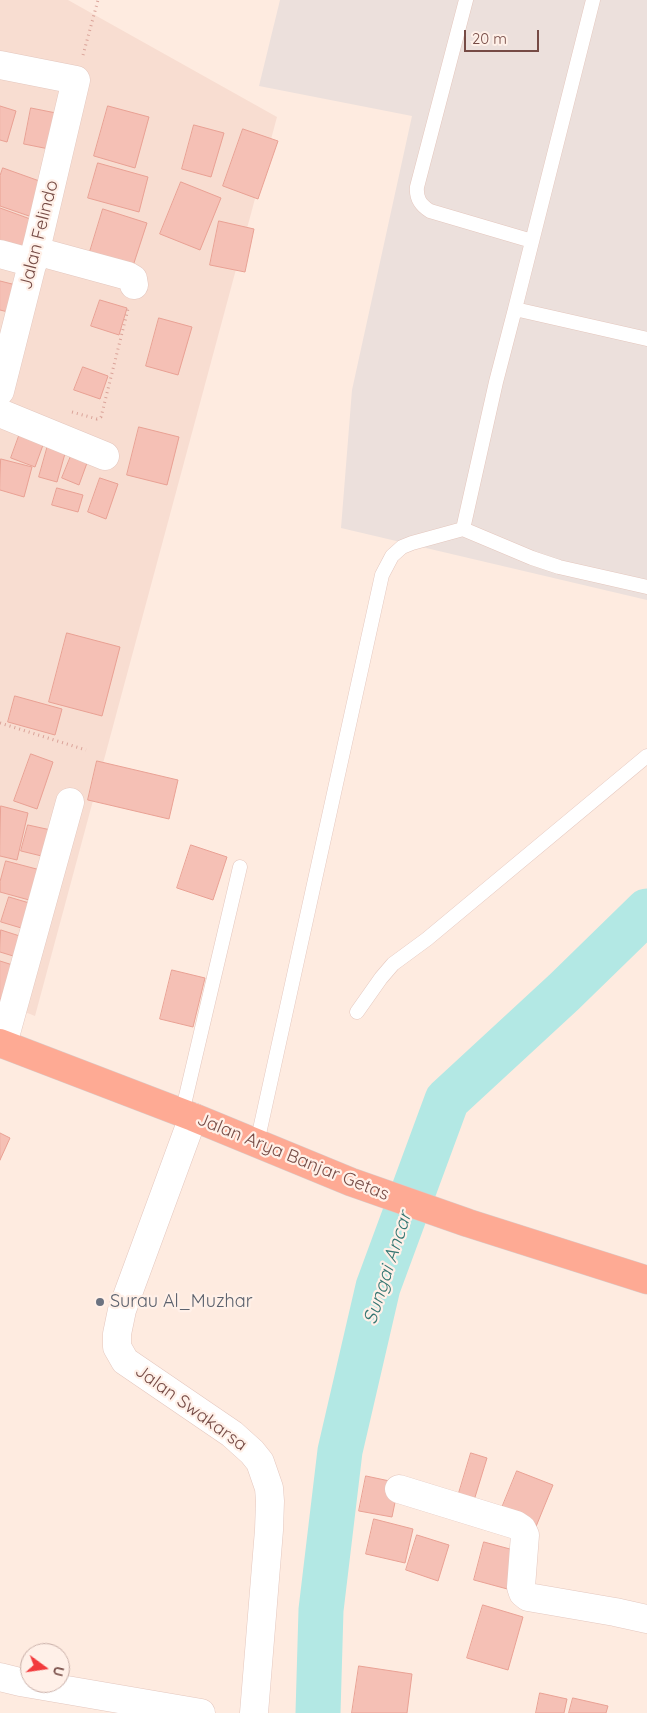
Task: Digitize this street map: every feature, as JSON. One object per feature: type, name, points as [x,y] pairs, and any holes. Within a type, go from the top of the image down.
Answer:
[{"type":"highway","name":"Jalan Arya Banjar Getas","points":[[2,1043],[188,1115],[351,1182],[468,1223],[647,1280]]},
{"type":"street","points":[[0,65],[76,80]]},
{"type":"street","name":"Jalan Felindo","points":[[0,390],[76,80]]},
{"type":"street","points":[[0,254],[34,257],[128,276],[133,279],[134,285]]},
{"type":"street","points":[[0,413],[105,456]]},
{"type":"street","points":[[2,1043],[70,802]]},
{"type":"street","name":"Jalan Swakarsa","points":[[188,1115],[122,1310],[117,1334],[117,1347],[125,1360],[242,1442],[260,1462],[265,1474],[270,1501],[269,1530],[254,1713]]},
{"type":"street","points":[[399,1489],[516,1525],[522,1529],[525,1535],[522,1588],[523,1593],[528,1597],[647,1619]]},
{"type":"street","points":[[0,1677],[201,1713]]},
{"type":"lane","points":[[466,0],[417,187],[419,201],[430,210],[532,241]]},
{"type":"lane","points":[[463,530],[498,373],[593,0]]},
{"type":"lane","points":[[515,309],[647,339]]},
{"type":"lane","points":[[257,1143],[382,575],[392,556],[402,547],[412,543],[463,530],[532,558],[560,567],[647,587]]},
{"type":"lane","points":[[357,1012],[393,964],[427,939],[647,756]]},
{"type":"lane","points":[[188,1115],[240,867]]},
{"type":"path","points":[[76,80],[98,0]]},
{"type":"path","points":[[63,410],[97,419],[101,417],[134,285]]},
{"type":"path","points":[[0,723],[86,750]]},
{"type":"shaded area","points":[[0,0],[68,0],[277,117],[35,1016],[0,1002]]},
{"type":"shaded area","points":[[280,0],[647,0],[647,600],[341,528],[352,390],[412,116],[259,86]]},
{"type":"building","points":[[0,106],[16,111],[7,142],[0,140]]},
{"type":"building","points":[[108,106],[149,117],[135,168],[94,156]]},
{"type":"building","points":[[31,108],[61,114],[54,150],[24,144]]},
{"type":"building","points":[[194,125],[224,133],[211,177],[182,169]]},
{"type":"building","points":[[243,129],[278,141],[258,199],[223,186]]},
{"type":"building","points":[[98,163],[148,177],[139,212],[88,198]]},
{"type":"building","points":[[3,168],[45,183],[32,217],[0,206],[0,176]]},
{"type":"building","points":[[181,182],[221,198],[200,250],[160,234]]},
{"type":"building","points":[[0,208],[33,220],[20,257],[0,250]]},
{"type":"building","points":[[103,209],[147,223],[132,269],[89,255]]},
{"type":"building","points":[[219,221],[254,229],[245,272],[210,265]]},
{"type":"building","points":[[0,281],[20,286],[12,313],[0,310]]},
{"type":"building","points":[[100,300],[127,308],[119,335],[91,326]]},
{"type":"building","points":[[159,318],[192,327],[178,375],[146,366]]},
{"type":"building","points":[[83,367],[108,376],[100,399],[74,390]]},
{"type":"building","points":[[23,425],[47,434],[35,467],[11,458]]},
{"type":"building","points":[[139,427],[179,437],[167,485],[127,475]]},
{"type":"building","points":[[48,445],[66,450],[57,482],[39,477]]},
{"type":"building","points":[[71,456],[87,463],[79,485],[62,478]]},
{"type":"building","points":[[1,459],[32,467],[24,497],[0,490]]},
{"type":"building","points":[[100,478],[118,484],[106,519],[88,512]]},
{"type":"building","points":[[57,488],[83,495],[78,512],[52,505]]},
{"type":"building","points":[[67,633],[120,647],[102,716],[49,702]]},
{"type":"building","points":[[15,696],[62,709],[55,735],[8,722]]},
{"type":"building","points":[[31,754],[53,762],[37,809],[14,801]]},
{"type":"building","points":[[97,761],[178,780],[169,819],[88,800]]},
{"type":"building","points":[[1,806],[28,813],[17,860],[0,856]]},
{"type":"building","points":[[28,825],[60,832],[54,859],[21,851]]},
{"type":"building","points":[[191,845],[227,857],[213,900],[177,888]]},
{"type":"building","points":[[6,861],[48,872],[40,903],[0,892],[0,882]]},
{"type":"building","points":[[9,897],[36,905],[28,930],[1,922]]},
{"type":"building","points":[[1,930],[29,939],[23,959],[0,952]]},
{"type":"building","points":[[0,961],[19,967],[8,1001],[0,999]]},
{"type":"building","points":[[172,970],[205,978],[193,1027],[160,1019]]},
{"type":"building","points":[[0,1133],[10,1138],[0,1160]]},
{"type":"building","points":[[471,1453],[487,1458],[472,1507],[456,1503]]},
{"type":"building","points":[[517,1471],[553,1485],[535,1529],[499,1515]]},
{"type":"building","points":[[366,1476],[399,1483],[392,1517],[359,1511]]},
{"type":"building","points":[[374,1519],[413,1529],[405,1563],[366,1554]]},
{"type":"building","points":[[417,1535],[449,1545],[438,1581],[406,1570]]},
{"type":"building","points":[[484,1542],[521,1552],[511,1590],[474,1580]]},
{"type":"building","points":[[483,1605],[523,1617],[508,1670],[467,1658]]},
{"type":"building","points":[[359,1666],[412,1674],[407,1713],[352,1713]]},
{"type":"building","points":[[540,1693],[567,1699],[564,1713],[536,1713]]},
{"type":"building","points":[[573,1698],[608,1706],[606,1713],[569,1713]]},
{"type":"waterway","name":"Sungai Ancar","points":[[318,1713],[321,1610],[340,1451],[378,1287],[447,1100],[564,992],[647,911]]},
{"type":"place","name":"Surau Al_Muzhar","points":[[100,1302]]}]
